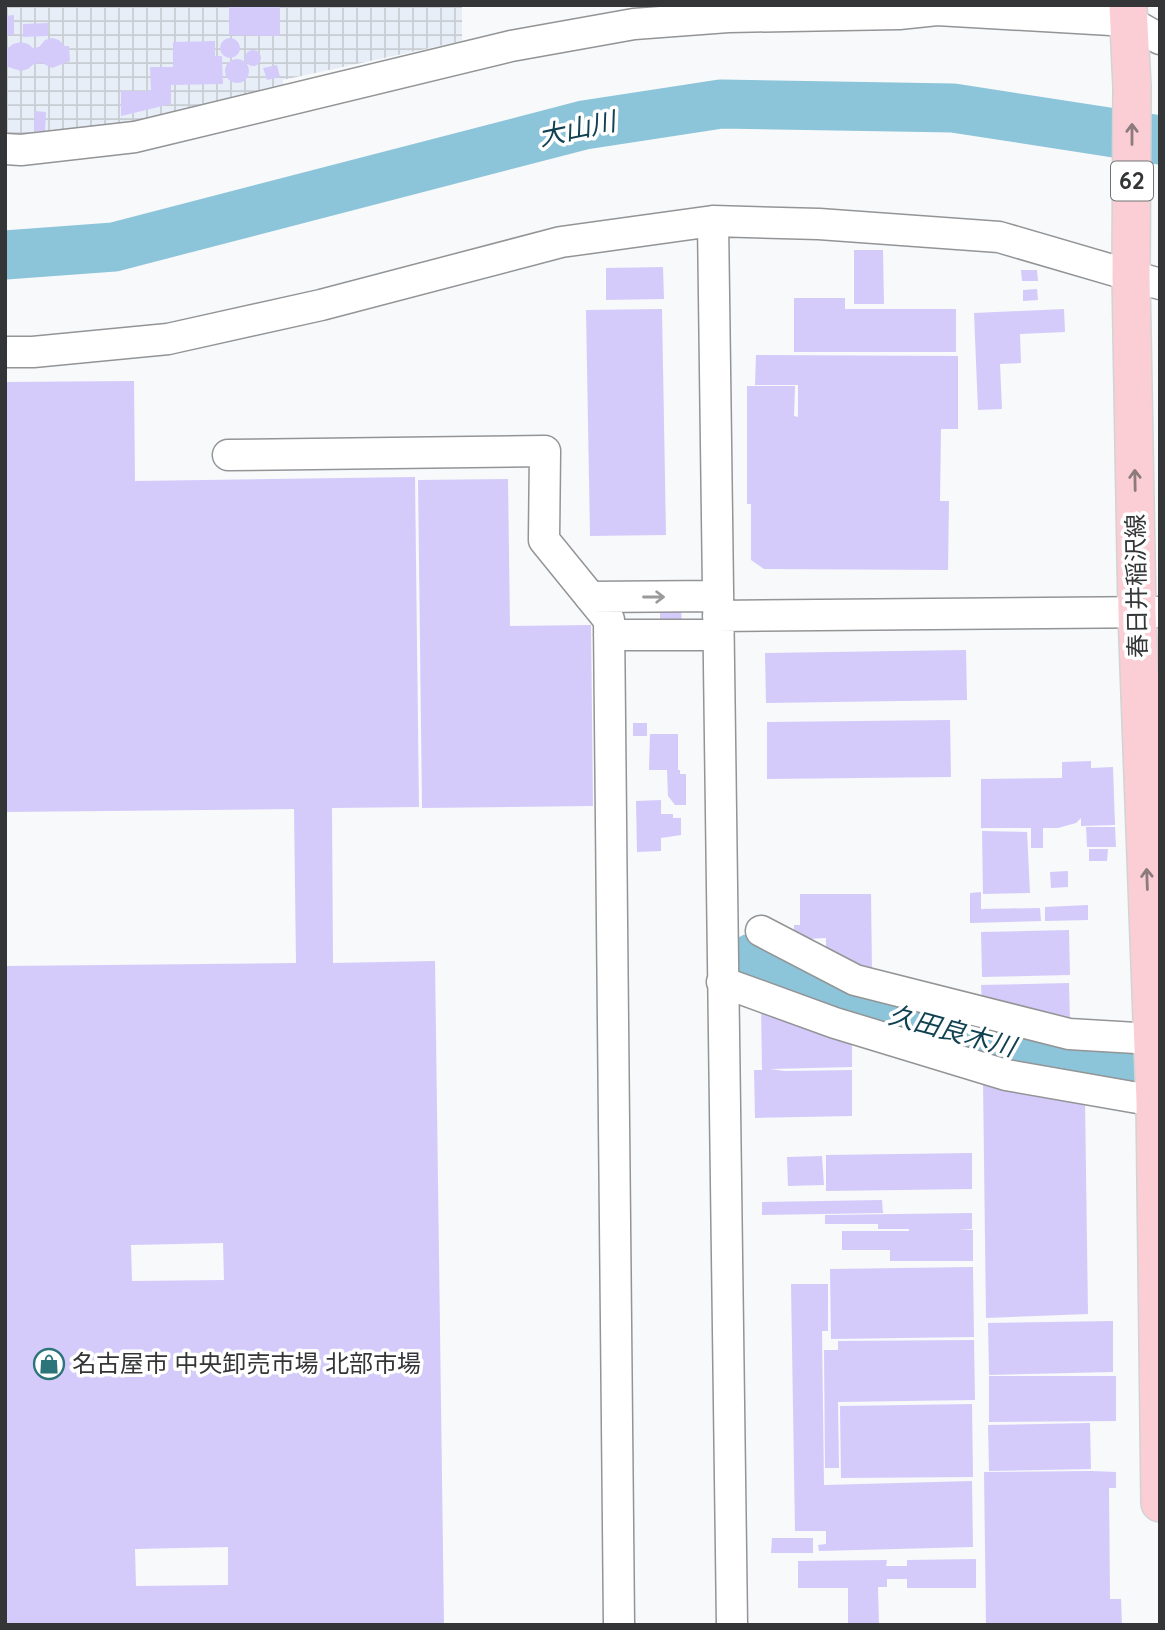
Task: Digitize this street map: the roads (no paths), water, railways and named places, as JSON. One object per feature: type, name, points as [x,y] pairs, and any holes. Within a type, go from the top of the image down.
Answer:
[{"type":"main road","name":"春日井稲沢線","points":[[1128,13],[1145,280],[1160,1503]]},
{"type":"street","points":[[5,149],[21,150],[135,136],[511,46],[634,24],[728,17],[899,14],[935,8],[1128,13],[1160,39]]},
{"type":"street","points":[[5,352],[33,352],[168,339],[321,305],[561,242],[713,222],[819,224],[999,237],[1145,280]]},
{"type":"street","points":[[713,222],[732,1625]]},
{"type":"street","points":[[228,455],[545,451],[544,540],[608,620],[620,1625]]},
{"type":"street","points":[[590,597],[718,616],[1148,613]]},
{"type":"street","points":[[609,635],[718,616]]},
{"type":"street","points":[[761,931],[855,980],[1069,1034],[1153,1042]]},
{"type":"street","points":[[722,982],[835,1024],[1006,1075],[1155,1096]]},
{"type":"waterway","name":"大山川","points":[[5,255],[114,247],[584,125],[721,104],[953,108],[1160,140]]},
{"type":"waterway","name":"久田良木川","points":[[752,958],[906,1022],[991,1046],[1160,1070]]},
{"type":"place","name":"名古屋市 中央卸売市場 北部市場","points":[[49,1364]]}]
